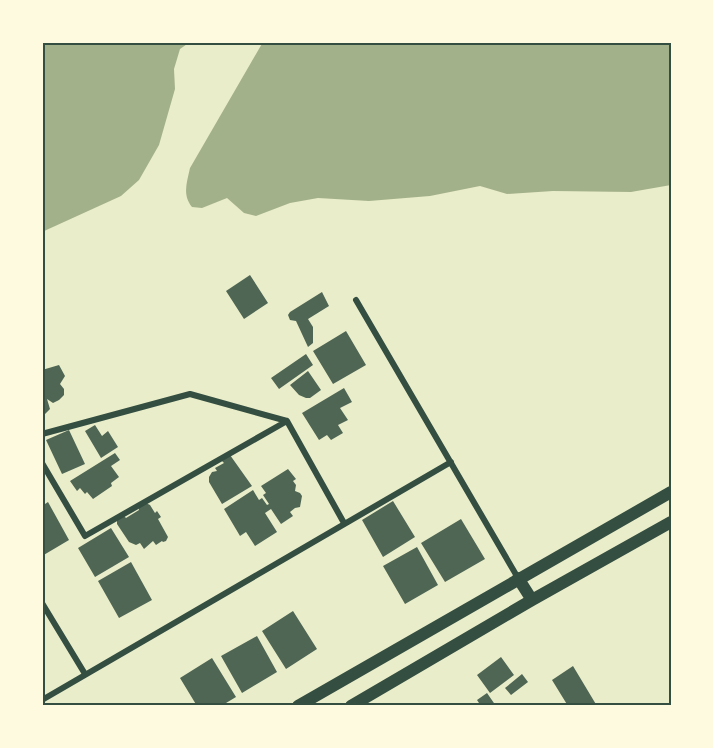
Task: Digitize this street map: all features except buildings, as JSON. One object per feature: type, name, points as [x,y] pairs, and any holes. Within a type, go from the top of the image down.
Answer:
[{"type":"main road","points":[[298,706],[671,492]]},
{"type":"main road","points":[[351,706],[671,522]]},
{"type":"main road","points":[[518,578],[532,600]]},
{"type":"street","points":[[356,300],[518,578]]},
{"type":"street","points":[[42,434],[190,394],[287,421],[344,523]]},
{"type":"street","points":[[42,463],[85,536],[287,421]]},
{"type":"street","points":[[42,700],[451,462]]},
{"type":"street","points":[[42,603],[85,674]]},
{"type":"shaded area","points":[[42,42],[190,42],[180,49],[174,69],[175,89],[159,145],[139,180],[121,196],[42,232]]},
{"type":"shaded area","points":[[263,42],[671,42],[671,185],[631,192],[553,191],[507,194],[480,186],[430,196],[369,201],[318,198],[290,203],[256,216],[244,213],[227,198],[202,208],[192,207],[186,193],[190,168]]}]
